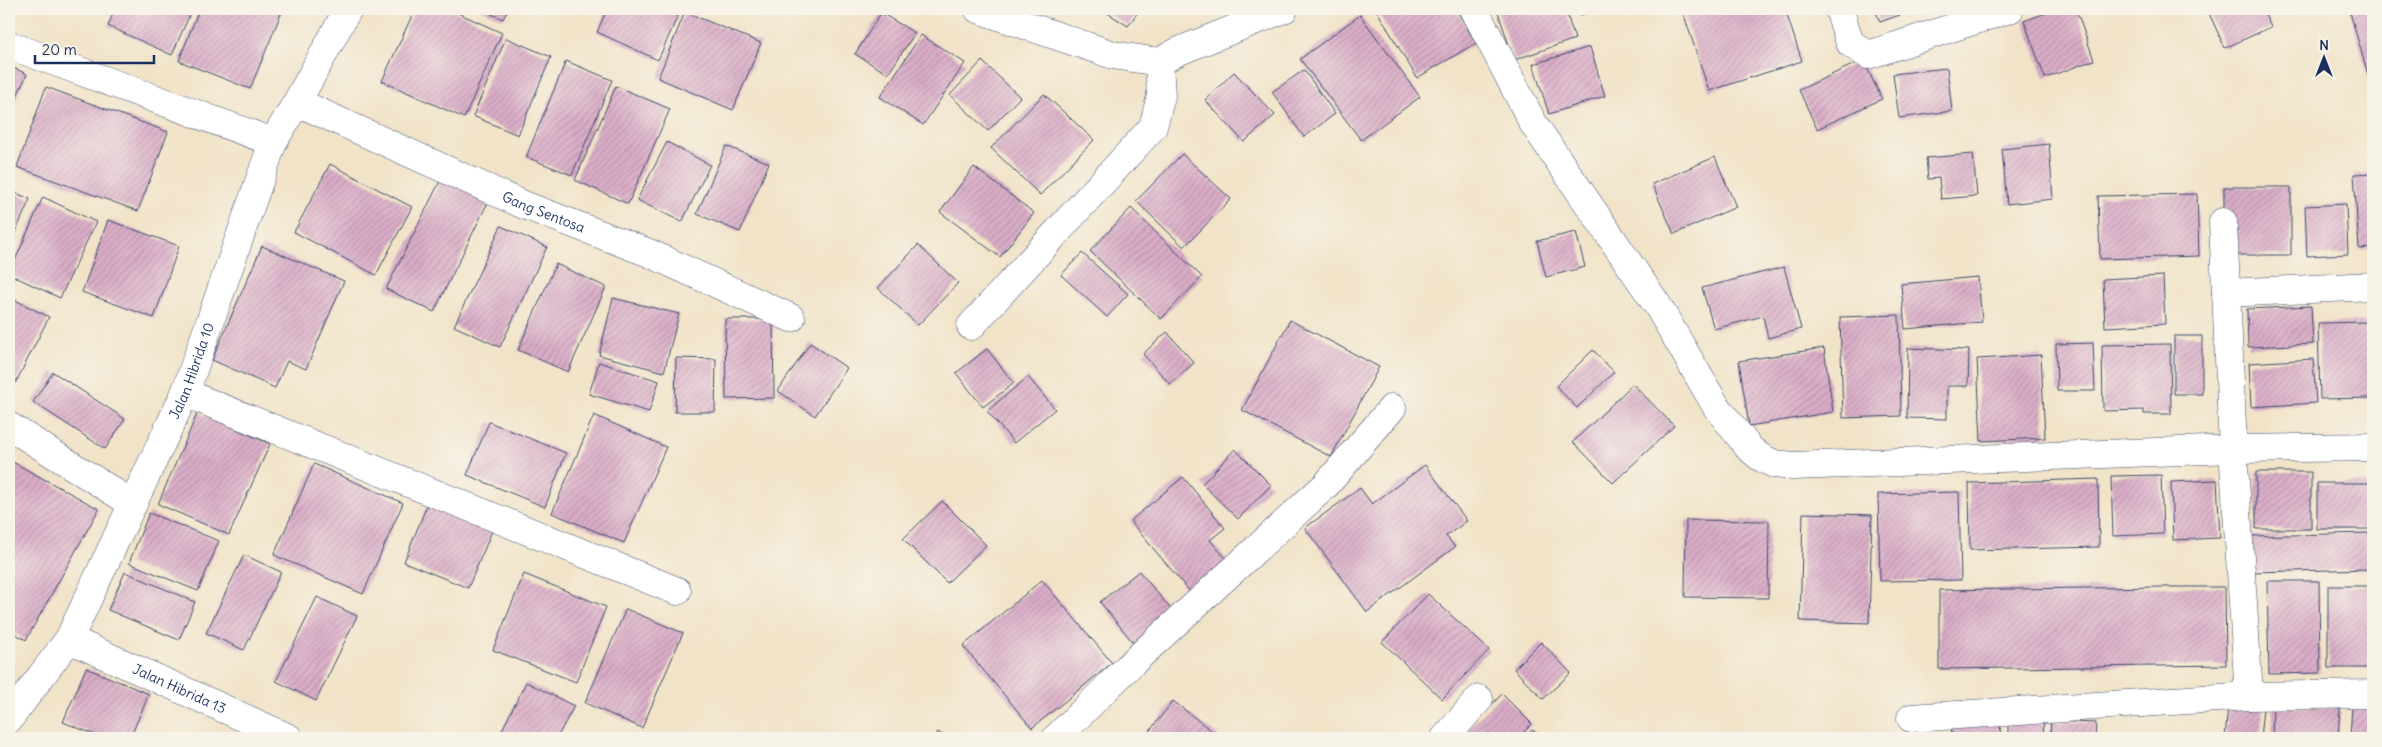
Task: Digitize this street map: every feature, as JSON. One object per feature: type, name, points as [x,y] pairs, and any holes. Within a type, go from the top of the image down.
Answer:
[{"type":"street","name":"Jalan Hibrida 10","points":[[10,715],[69,639],[185,393],[273,142],[348,9]]},
{"type":"street","points":[[978,9],[1113,55],[1159,62],[1178,51],[1284,9]]},
{"type":"street","points":[[1474,9],[1533,123],[1658,306],[1716,406],[1749,448],[1760,457],[1774,464],[1793,466],[2233,449],[2373,447]]},
{"type":"street","points":[[1839,9],[1850,44],[1868,55],[2010,9]]},
{"type":"street","points":[[9,45],[273,142]]},
{"type":"street","points":[[970,326],[1153,127],[1161,96],[1159,62]]},
{"type":"street","name":"Gang Sentosa","points":[[297,102],[524,205],[649,253],[791,318]]},
{"type":"street","points":[[2222,222],[2233,449],[2250,696]]},
{"type":"street","points":[[2226,293],[2373,286]]},
{"type":"street","points":[[185,393],[677,591]]},
{"type":"street","points":[[1056,738],[1132,663],[1326,485],[1392,408]]},
{"type":"street","points":[[9,426],[133,504]]},
{"type":"street","name":"Jalan Hibrida 13","points":[[69,639],[289,738]]},
{"type":"street","points":[[1911,718],[2250,696],[2373,694]]},
{"type":"street","points":[[1445,738],[1479,700]]},
{"type":"building","points":[[115,9],[192,9],[172,55],[108,26]]},
{"type":"building","points":[[199,9],[283,9],[250,89],[179,61]]},
{"type":"building","points":[[415,9],[449,9],[502,33],[464,118],[382,81]]},
{"type":"building","points":[[480,9],[508,9],[503,19]]},
{"type":"building","points":[[607,9],[681,9],[658,60],[597,32]]},
{"type":"building","points":[[1101,9],[1140,9],[1128,26]]},
{"type":"building","points":[[1382,9],[1456,9],[1476,43],[1417,78],[1377,11]]},
{"type":"building","points":[[1497,9],[1565,9],[1575,39],[1514,60]]},
{"type":"building","points":[[1578,9],[1598,9],[1581,15]]},
{"type":"building","points":[[1682,9],[1785,9],[1802,61],[1709,91]]},
{"type":"building","points":[[1875,9],[1917,9],[1880,22]]},
{"type":"building","points":[[2057,9],[2076,9],[2094,60],[2045,78],[2024,21]]},
{"type":"building","points":[[2207,9],[2262,9],[2271,27],[2225,48]]},
{"type":"building","points":[[2349,9],[2373,9],[2373,84],[2371,85]]},
{"type":"building","points":[[685,12],[761,43],[733,110],[658,78]]},
{"type":"building","points":[[881,13],[915,33],[888,74],[855,54]]},
{"type":"building","points":[[1360,15],[1420,97],[1361,140],[1300,59]]},
{"type":"building","points":[[921,35],[965,63],[923,125],[880,97]]},
{"type":"building","points":[[506,38],[551,57],[518,135],[473,116]]},
{"type":"building","points":[[1590,47],[1605,96],[1549,114],[1533,64]]},
{"type":"building","points":[[1863,60],[1882,99],[1817,129],[1799,90]]},
{"type":"building","points":[[566,61],[612,80],[572,175],[526,157]]},
{"type":"building","points":[[982,61],[1020,97],[988,131],[950,95]]},
{"type":"building","points":[[9,66],[27,74],[9,114]]},
{"type":"building","points":[[1947,68],[1952,111],[1899,118],[1893,74]]},
{"type":"building","points":[[1304,70],[1335,114],[1304,137],[1272,92]]},
{"type":"building","points":[[1234,72],[1275,115],[1244,142],[1205,100]]},
{"type":"building","points":[[616,86],[670,109],[628,204],[575,180]]},
{"type":"building","points":[[46,87],[168,132],[138,211],[17,167]]},
{"type":"building","points":[[1044,94],[1094,140],[1040,195],[991,148]]},
{"type":"building","points":[[667,142],[710,165],[682,222],[637,200]]},
{"type":"building","points":[[2049,144],[2053,199],[2007,204],[2002,149]]},
{"type":"building","points":[[726,146],[769,163],[740,232],[697,214]]},
{"type":"building","points":[[1182,154],[1231,199],[1184,247],[1136,201]]},
{"type":"building","points":[[1973,154],[1977,196],[1941,199],[1939,178],[1928,179],[1926,158]]},
{"type":"building","points":[[1715,157],[1736,207],[1674,234],[1652,184]]},
{"type":"building","points":[[330,164],[412,207],[376,275],[294,232]]},
{"type":"building","points":[[974,167],[1034,213],[1000,257],[940,212]]},
{"type":"building","points":[[444,173],[491,196],[434,312],[386,289]]},
{"type":"building","points":[[2373,173],[2373,248],[2359,249],[2354,174]]},
{"type":"building","points":[[2224,187],[2291,187],[2291,255],[2224,255]]},
{"type":"building","points":[[9,190],[30,199],[9,247]]},
{"type":"building","points":[[2197,194],[2199,256],[2100,259],[2098,196]]},
{"type":"building","points":[[43,197],[96,222],[60,298],[9,274]]},
{"type":"building","points":[[2346,204],[2348,254],[2307,256],[2305,206]]},
{"type":"building","points":[[1131,208],[1202,277],[1161,319],[1090,251]]},
{"type":"building","points":[[108,220],[179,246],[154,318],[82,292]]},
{"type":"building","points":[[501,226],[547,247],[500,347],[454,326]]},
{"type":"building","points":[[1576,232],[1585,267],[1546,277],[1537,241]]},
{"type":"building","points":[[918,245],[958,283],[918,325],[878,288]]},
{"type":"building","points":[[262,246],[344,281],[306,369],[287,361],[275,388],[212,360]]},
{"type":"building","points":[[1082,253],[1128,294],[1107,317],[1061,275]]},
{"type":"building","points":[[556,264],[606,287],[568,372],[518,350]]},
{"type":"building","points":[[1784,267],[1801,329],[1768,338],[1763,316],[1714,329],[1702,288]]},
{"type":"building","points":[[2163,276],[2165,324],[2105,327],[2103,279]]},
{"type":"building","points":[[1978,277],[1982,322],[1905,329],[1901,284]]},
{"type":"building","points":[[9,297],[49,317],[15,384],[9,381]]},
{"type":"building","points":[[613,298],[679,314],[664,372],[599,355]]},
{"type":"building","points":[[2311,306],[2313,344],[2248,347],[2247,309]]},
{"type":"building","points":[[1899,315],[1901,416],[1843,418],[1840,317]]},
{"type":"building","points":[[725,319],[773,319],[774,398],[726,399]]},
{"type":"building","points":[[1290,320],[1379,367],[1331,457],[1242,410]]},
{"type":"building","points":[[2370,322],[2371,398],[2320,399],[2318,323]]},
{"type":"building","points":[[1167,332],[1194,363],[1170,384],[1143,354]]},
{"type":"building","points":[[2174,336],[2202,336],[2202,394],[2174,394]]},
{"type":"building","points":[[810,343],[847,368],[815,416],[778,391]]},
{"type":"building","points":[[2093,343],[2095,391],[2057,391],[2056,344]]},
{"type":"building","points":[[2170,344],[2171,414],[2144,414],[2144,410],[2103,411],[2102,345]]},
{"type":"building","points":[[1824,348],[1833,412],[1749,426],[1739,361]]},
{"type":"building","points":[[1908,348],[1969,350],[1968,386],[1947,386],[1947,419],[1907,418]]},
{"type":"building","points":[[987,349],[1014,383],[983,407],[956,373]]},
{"type":"building","points":[[1593,350],[1614,372],[1577,408],[1556,386]]},
{"type":"building","points":[[2041,355],[2045,438],[1981,441],[1977,359]]},
{"type":"building","points":[[676,358],[716,359],[715,412],[675,412]]},
{"type":"building","points":[[2313,359],[2316,403],[2251,407],[2249,363]]},
{"type":"building","points":[[599,362],[659,381],[649,412],[589,394]]},
{"type":"building","points":[[53,372],[125,419],[105,449],[33,402]]},
{"type":"building","points":[[1028,377],[1055,409],[1014,443],[987,411]]},
{"type":"building","points":[[1633,384],[1674,426],[1613,483],[1573,442]]},
{"type":"building","points":[[198,412],[270,444],[229,535],[158,504]]},
{"type":"building","points":[[594,415],[666,447],[624,543],[552,513]]},
{"type":"building","points":[[489,422],[566,453],[545,507],[467,475]]},
{"type":"building","points":[[1235,449],[1271,485],[1238,519],[1202,484]]},
{"type":"building","points":[[9,460],[99,509],[26,640],[9,630]]},
{"type":"building","points":[[314,464],[403,503],[363,594],[274,555]]},
{"type":"building","points":[[1425,465],[1467,521],[1446,536],[1455,547],[1367,612],[1305,528],[1360,488],[1372,504]]},
{"type":"building","points":[[2256,472],[2311,472],[2311,529],[2256,529]]},
{"type":"building","points":[[2161,475],[2163,534],[2113,536],[2111,476]]},
{"type":"building","points":[[1183,477],[1225,528],[1210,540],[1229,562],[1191,593],[1130,521]]},
{"type":"building","points":[[2098,479],[2099,547],[1970,550],[1969,483]]},
{"type":"building","points":[[2217,480],[2220,538],[2173,540],[2171,482]]},
{"type":"building","points":[[2317,483],[2373,483],[2373,529],[2317,529]]},
{"type":"building","points":[[1959,492],[1961,580],[1880,581],[1878,494]]},
{"type":"building","points":[[942,501],[986,545],[947,583],[903,539]]},
{"type":"building","points":[[427,505],[492,531],[468,588],[404,562]]},
{"type":"building","points":[[149,513],[219,541],[198,591],[129,563]]},
{"type":"building","points":[[1803,513],[1872,515],[1869,623],[1800,621]]},
{"type":"building","points":[[1686,520],[1769,521],[1768,598],[1685,597]]},
{"type":"building","points":[[2369,533],[2370,569],[2252,572],[2251,536]]},
{"type":"building","points":[[244,555],[281,572],[244,650],[206,633]]},
{"type":"building","points":[[1139,571],[1175,614],[1136,646],[1100,602]]},
{"type":"building","points":[[125,572],[195,602],[179,640],[108,610]]},
{"type":"building","points":[[524,574],[606,607],[576,682],[493,650]]},
{"type":"building","points":[[1042,580],[1112,663],[1032,728],[963,646]]},
{"type":"building","points":[[2267,581],[2319,581],[2320,673],[2269,674]]},
{"type":"building","points":[[2328,586],[2369,586],[2369,668],[2328,668]]},
{"type":"building","points":[[2225,587],[2226,665],[1939,669],[1939,590]]},
{"type":"building","points":[[1428,594],[1489,650],[1442,699],[1382,642]]},
{"type":"building","points":[[317,597],[357,616],[316,701],[276,681]]},
{"type":"building","points":[[626,609],[683,633],[642,728],[585,703]]},
{"type":"building","points":[[1541,642],[1571,673],[1543,699],[1514,669]]},
{"type":"building","points":[[86,668],[149,694],[130,738],[103,738],[63,722]]},
{"type":"building","points":[[526,682],[574,706],[557,738],[513,738],[501,732]]},
{"type":"building","points":[[1502,694],[1532,724],[1518,738],[1460,738]]},
{"type":"building","points":[[1173,701],[1221,738],[1144,738]]},
{"type":"building","points":[[2273,705],[2340,709],[2338,738],[2272,738]]},
{"type":"building","points":[[2228,706],[2263,709],[2260,738],[2225,738]]},
{"type":"building","points":[[2352,706],[2373,707],[2373,738],[2350,738]]},
{"type":"building","points":[[2043,715],[2044,738],[2008,738],[2008,716]]},
{"type":"building","points":[[2000,719],[2001,738],[1952,738],[1951,720]]},
{"type":"building","points":[[2051,721],[2096,723],[2095,738],[2050,738]]},
{"type":"building","points":[[1532,730],[1542,738],[1524,738]]},
{"type":"building","points":[[938,732],[947,738],[934,738]]}]
